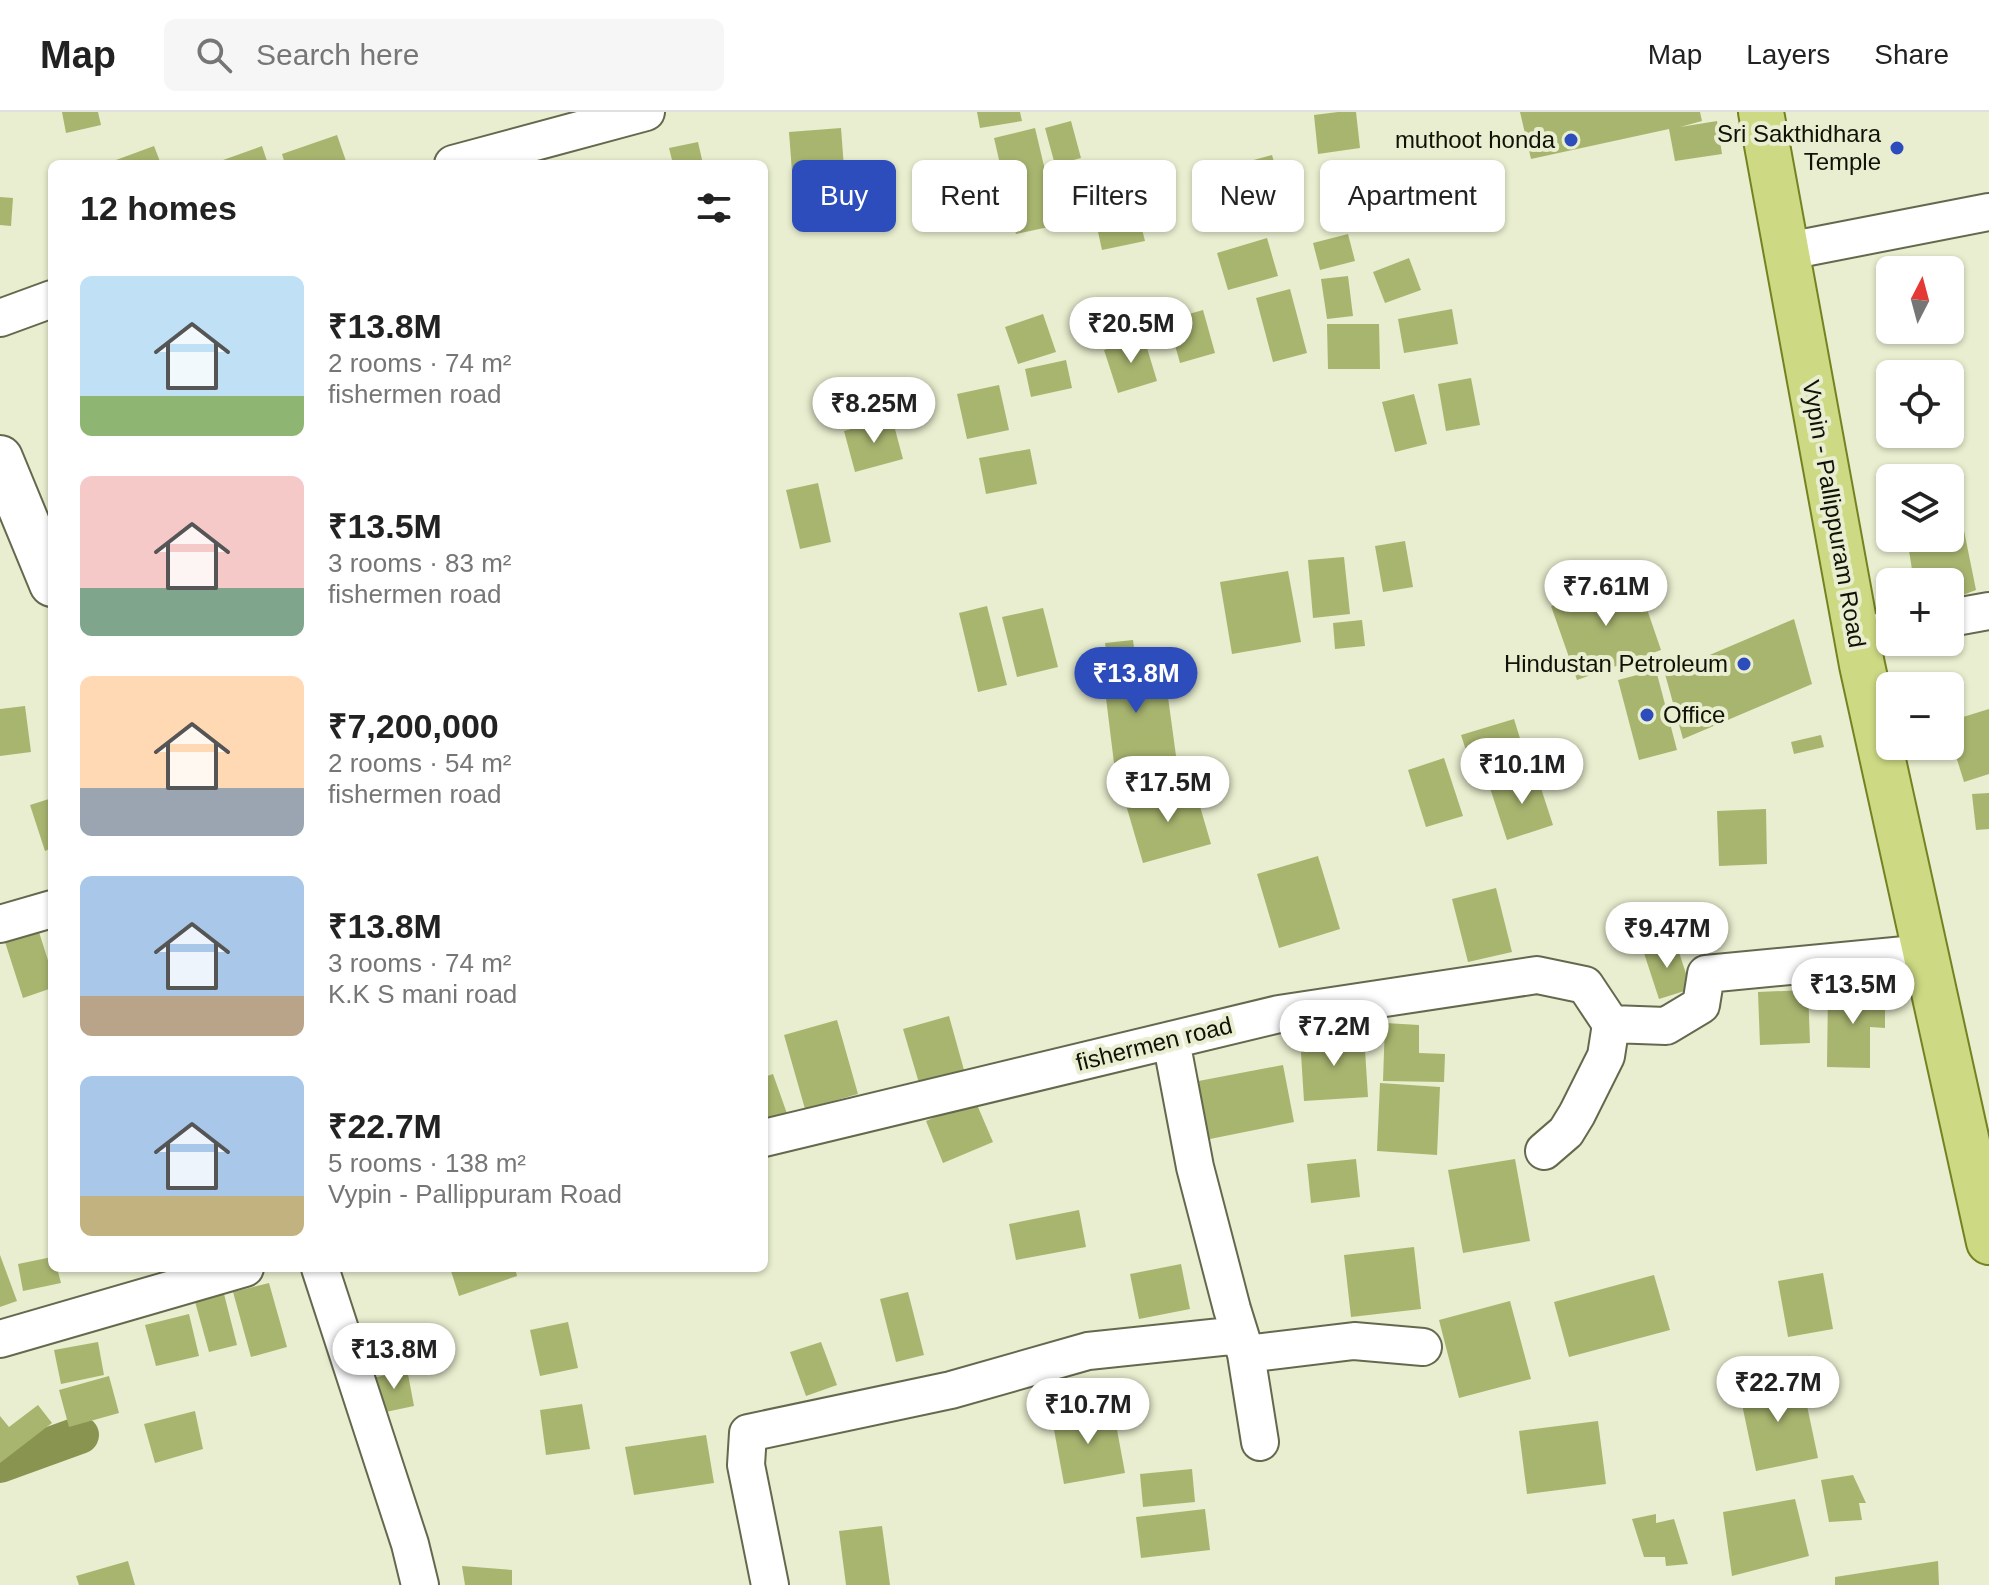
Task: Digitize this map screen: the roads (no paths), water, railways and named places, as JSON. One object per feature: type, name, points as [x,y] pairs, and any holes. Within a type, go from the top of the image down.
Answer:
[{"type":"main road","name":"Vypin - Pallippuram Road","points":[[1761,112],[1788,251],[1873,633],[1926,953],[1989,1241]]},
{"type":"street","points":[[468,160],[646,112]]},
{"type":"street","points":[[1788,251],[1989,212]]},
{"type":"street","points":[[0,318],[48,300]]},
{"type":"street","points":[[0,458],[48,574]]},
{"type":"street","points":[[1964,615],[1989,611]]},
{"type":"street","points":[[0,924],[48,910]]},
{"type":"street","points":[[1544,1151],[1566,1132],[1577,1114],[1606,1056],[1611,1024],[1666,1026],[1701,1005],[1706,974],[1926,953]]},
{"type":"street","name":"fishermen road","points":[[768,1137],[1279,1014],[1537,975],[1585,985],[1611,1024]]},
{"type":"street","points":[[1171,1040],[1195,1167],[1243,1345],[1260,1442]]},
{"type":"street","points":[[0,1339],[231,1272]]},
{"type":"street","points":[[321,1272],[410,1544],[420,1585]]},
{"type":"street","points":[[770,1585],[746,1465],[748,1433],[951,1390],[1088,1351],[1243,1345],[1273,1349],[1354,1341],[1423,1347]]},
{"type":"waterway","points":[[0,1464],[80,1435]]},
{"type":"place","name":"muthoot honda","points":[[1571,140]]},
{"type":"place","name":"Sri Sakthidhara Temple","points":[[1897,148]]},
{"type":"place","name":"Hindustan Petroleum","points":[[1744,664]]},
{"type":"place","name":"Office","points":[[1647,715]]}]
